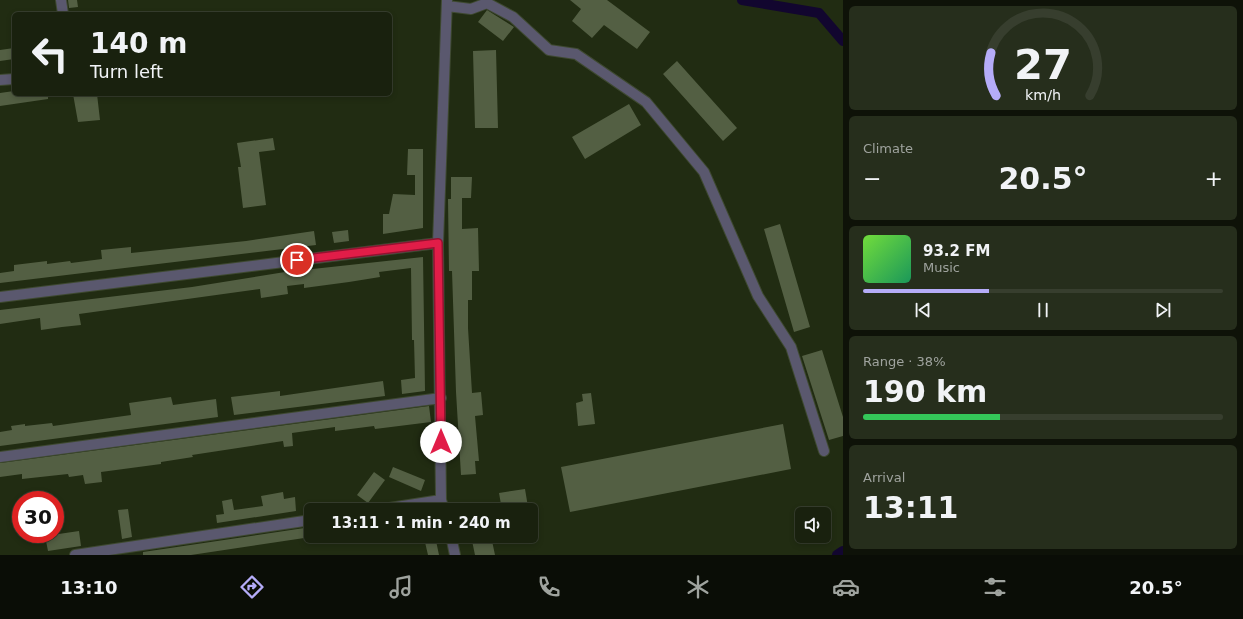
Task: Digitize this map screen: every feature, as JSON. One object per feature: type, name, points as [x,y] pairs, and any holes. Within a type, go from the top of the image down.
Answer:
[{"type":"street","points":[[61,0],[63,12]]},
{"type":"street","points":[[443,503],[438,243],[447,3],[470,10],[487,3],[513,17],[549,50],[576,54],[646,102],[704,172],[758,296],[791,347],[824,451]]},
{"type":"street","points":[[0,80],[12,79]]},
{"type":"street","points":[[0,297],[438,243]]},
{"type":"street","points":[[0,457],[441,398]]},
{"type":"street","points":[[75,555],[304,521]]},
{"type":"street","points":[[452,543],[455,555]]},
{"type":"building","points":[[68,0],[77,0],[78,7],[69,8]]},
{"type":"building","points":[[570,0],[607,0],[650,32],[637,49],[604,25],[592,38],[572,21],[581,9]]},
{"type":"building","points":[[487,10],[514,27],[503,41],[478,22]]},
{"type":"building","points":[[12,48],[12,59],[0,61],[0,50]]},
{"type":"building","points":[[496,50],[498,128],[475,128],[473,51]]},
{"type":"building","points":[[677,61],[737,128],[723,141],[663,74]]},
{"type":"building","points":[[12,91],[12,96],[48,96],[48,99],[0,106],[0,93]]},
{"type":"building","points":[[73,96],[97,96],[100,120],[78,122]]},
{"type":"building","points":[[629,104],[641,125],[585,159],[572,137]]},
{"type":"building","points":[[273,138],[275,150],[259,152],[266,205],[243,208],[238,167],[241,167],[237,143]]},
{"type":"building","points":[[408,149],[423,149],[423,228],[383,234],[383,214],[389,214],[393,194],[415,195],[415,175],[407,175]]},
{"type":"building","points":[[451,177],[472,177],[471,198],[462,198],[462,229],[478,228],[479,271],[472,271],[472,300],[468,300],[468,328],[472,393],[481,392],[483,415],[475,416],[479,461],[475,461],[476,474],[461,475],[456,392],[452,271],[449,271],[448,199],[451,199]]},
{"type":"building","points":[[780,224],[810,327],[794,332],[764,229]]},
{"type":"building","points":[[348,230],[349,241],[334,243],[332,232]]},
{"type":"building","points":[[314,231],[316,245],[0,283],[0,273],[14,271],[14,265],[47,261],[47,264],[70,261],[71,263],[102,259],[101,250],[131,247],[131,253],[246,241]]},
{"type":"building","points":[[423,257],[425,391],[402,394],[401,380],[415,378],[414,340],[412,340],[411,268],[379,272],[380,277],[349,282],[304,288],[304,284],[287,286],[288,294],[261,298],[260,289],[79,314],[81,325],[41,330],[40,318],[0,324],[0,310],[192,287],[285,272]]},
{"type":"building","points":[[822,350],[843,417],[843,436],[829,440],[802,356]]},
{"type":"building","points":[[383,381],[385,396],[234,415],[231,397],[280,391],[280,396]]},
{"type":"building","points":[[591,393],[595,424],[578,426],[576,403],[583,401],[582,394]]},
{"type":"building","points":[[171,397],[173,405],[216,399],[218,417],[0,446],[0,432],[12,430],[11,426],[52,423],[53,426],[131,415],[129,403]]},
{"type":"building","points":[[429,406],[431,422],[375,429],[374,426],[335,431],[335,427],[292,433],[293,446],[284,447],[283,441],[192,455],[193,457],[161,462],[161,464],[101,472],[102,482],[85,484],[83,475],[69,477],[68,474],[22,479],[22,474],[0,477],[0,463]]},
{"type":"building","points":[[783,424],[791,469],[570,512],[561,467]]},
{"type":"building","points":[[393,467],[425,480],[421,491],[389,477]]},
{"type":"building","points":[[374,472],[385,480],[368,503],[357,495]]},
{"type":"building","points":[[525,489],[527,503],[501,503],[499,493]]},
{"type":"building","points":[[283,492],[284,499],[295,497],[296,511],[217,523],[216,515],[224,514],[222,501],[232,499],[234,510],[263,506],[261,496]]},
{"type":"building","points":[[128,509],[132,537],[122,539],[118,510]]},
{"type":"building","points":[[304,528],[304,538],[191,555],[143,555],[143,552]]},
{"type":"building","points":[[79,531],[81,546],[48,551],[46,543],[64,543],[64,533]]},
{"type":"building","points":[[425,543],[436,543],[439,555],[428,555]]},
{"type":"building","points":[[472,543],[492,543],[495,555],[475,555]]},
{"type":"waterway","points":[[742,0],[819,13],[843,41]]},
{"type":"waterway","points":[[837,555],[843,551]]},
{"type":"route","points":[[297,260],[438,243],[441,442]]}]
